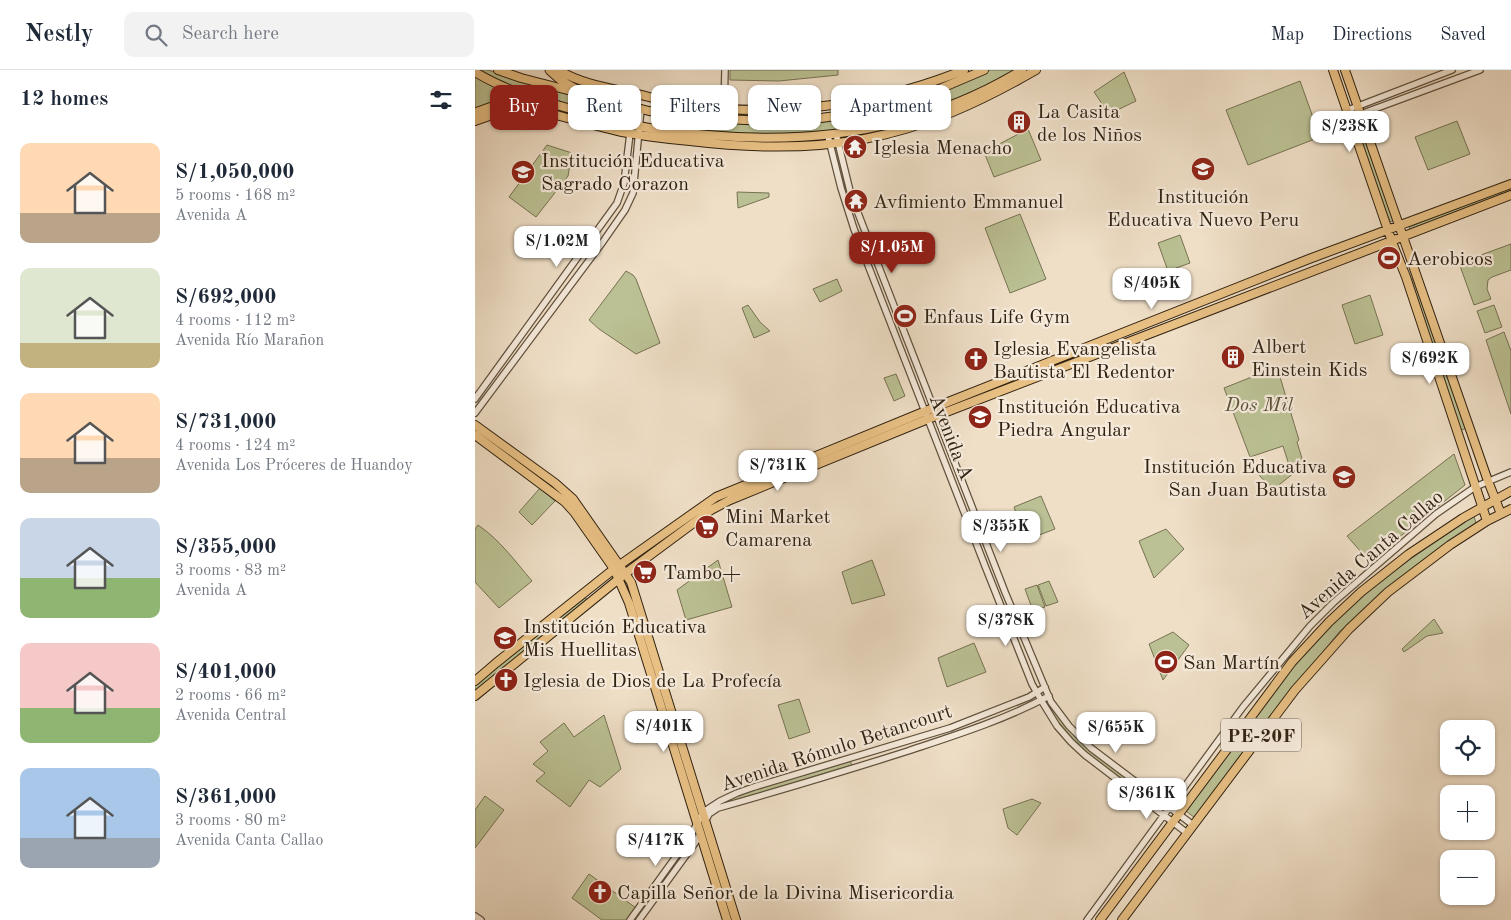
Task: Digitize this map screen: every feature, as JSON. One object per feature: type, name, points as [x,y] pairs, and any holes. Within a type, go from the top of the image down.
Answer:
[{"type":"highway","points":[[550,70],[569,85]]},
{"type":"highway","points":[[475,113],[490,108]]},
{"type":"main road","points":[[498,70],[568,90]]},
{"type":"main road","points":[[821,106],[846,103],[916,86],[964,70]]},
{"type":"main road","points":[[821,118],[865,112],[937,90],[984,70]]},
{"type":"main road","points":[[635,130],[711,144],[794,147],[829,140],[836,134],[889,125],[949,106],[1022,70]]},
{"type":"main road","points":[[664,130],[752,138],[829,140],[839,143],[866,139],[905,129],[963,108],[990,96],[1035,70]]},
{"type":"main road","points":[[1333,70],[1392,242],[1406,277],[1487,521]]},
{"type":"main road","points":[[1345,70],[1501,514]]},
{"type":"main road","points":[[560,71],[599,85]]},
{"type":"main road","points":[[475,72],[501,85]]},
{"type":"main road","points":[[475,121],[519,106],[568,116]]},
{"type":"main road","points":[[475,696],[622,576],[711,510],[730,500],[930,416],[933,408],[1309,259],[1511,184]]},
{"type":"main road","points":[[475,681],[617,567],[716,496],[1392,242],[1511,195]]},
{"type":"main road","points":[[475,425],[555,483],[573,499],[622,576],[727,920]]},
{"type":"main road","points":[[1458,436],[1471,431]]},
{"type":"main road","points":[[475,434],[565,502],[617,567]]},
{"type":"main road","name":"Avenida Canta Callao","points":[[1100,920],[1292,662],[1341,609],[1409,554],[1445,529],[1511,491]]},
{"type":"main road","name":"Avenida Canta Callao","points":[[1122,920],[1295,690],[1349,629],[1388,592],[1450,545],[1487,521],[1511,509]]},
{"type":"main road","points":[[622,576],[634,588],[736,920]]},
{"type":"street","points":[[725,70],[725,85]]},
{"type":"street","points":[[1349,114],[1452,70]]},
{"type":"street","points":[[1359,110],[1480,70]]},
{"type":"street","points":[[475,399],[617,203],[624,183],[635,130]]},
{"type":"street","points":[[475,413],[625,210],[633,192],[635,130]]},
{"type":"street","name":"Avenida A","points":[[836,134],[851,195],[933,408]]},
{"type":"street","name":"Avenida A","points":[[829,140],[852,222],[930,416],[1049,696],[1061,716],[1080,738],[1193,825]]},
{"type":"street","name":"Avenida A","points":[[930,416],[985,566],[1037,692],[1057,726],[1071,742],[1098,765],[1187,833]]},
{"type":"street","name":"Avenida Canta Callao","points":[[1087,920],[1243,707],[1309,626],[1436,514],[1475,487],[1511,472]]},
{"type":"street","name":"Avenida Rómulo Betancourt","points":[[630,920],[690,837],[697,824],[720,800],[740,792],[950,728],[1029,697],[1045,687]]},
{"type":"street","name":"Avenida Rómulo Betancourt","points":[[705,816],[718,808],[973,730],[1006,717],[1049,696]]},
{"type":"street","points":[[639,920],[695,843],[700,834],[705,816]]},
{"type":"street","points":[[475,916],[481,920]]},
{"type":"green space","points":[[479,70],[488,70],[536,85],[508,85]]},
{"type":"green space","points":[[730,70],[838,70],[838,75],[779,81],[730,80]]},
{"type":"green space","points":[[990,70],[1016,70],[966,96],[951,101],[951,88]]},
{"type":"green space","points":[[1124,72],[1136,101],[1109,114],[1094,92]]},
{"type":"green space","points":[[475,73],[500,85],[490,85],[490,107],[475,111]]},
{"type":"green space","points":[[1300,81],[1320,137],[1248,165],[1226,110]]},
{"type":"green space","points":[[558,91],[568,94],[568,104],[558,101]]},
{"type":"green space","points":[[831,120],[831,130],[852,130],[755,136],[685,130],[738,130],[738,123],[748,124],[748,130],[821,130],[821,121]]},
{"type":"green space","points":[[1457,121],[1470,154],[1428,170],[1415,137]]},
{"type":"green space","points":[[1360,122],[1395,220],[1390,222],[1355,124]]},
{"type":"green space","points":[[1028,129],[1041,160],[994,177],[984,152]]},
{"type":"green space","points":[[547,145],[572,153],[568,176],[536,217],[509,197]]},
{"type":"green space","points":[[1511,188],[1511,193],[1411,232],[1409,227]]},
{"type":"green space","points":[[737,192],[769,193],[769,197],[738,208]]},
{"type":"green space","points":[[1020,214],[1046,279],[1010,293],[985,228]]},
{"type":"green space","points":[[1180,235],[1190,263],[1168,271],[1158,243]]},
{"type":"green space","points":[[1511,244],[1511,270],[1488,280],[1487,289],[1491,299],[1474,305],[1459,263]]},
{"type":"green space","points":[[626,271],[636,279],[660,343],[636,354],[589,320]]},
{"type":"green space","points":[[837,279],[842,291],[820,302],[813,289]]},
{"type":"green space","points":[[1416,279],[1466,428],[1460,431],[1411,281]]},
{"type":"green space","points":[[1370,295],[1383,335],[1355,344],[1342,305]]},
{"type":"green space","points":[[748,305],[760,322],[770,331],[754,338],[742,308]]},
{"type":"green space","points":[[1494,305],[1502,327],[1485,333],[1477,311]]},
{"type":"green space","points":[[1504,332],[1511,351],[1511,414],[1486,340]]},
{"type":"green space","name":"Dos Mil","points":[[1277,367],[1299,440],[1297,442],[1304,465],[1275,488],[1270,487],[1259,475],[1289,465],[1283,446],[1250,457],[1224,388]]},
{"type":"green space","points":[[896,374],[905,396],[894,401],[884,378]]},
{"type":"green space","points":[[1454,454],[1465,485],[1369,561],[1347,536]]},
{"type":"green space","points":[[540,488],[555,501],[532,525],[519,512]]},
{"type":"green space","points":[[1041,496],[1055,529],[1026,540],[1014,507]]},
{"type":"green space","points":[[1474,516],[1476,523],[1403,576],[1340,631],[1250,742],[1195,818],[1186,811],[1293,665],[1322,633],[1384,579]]},
{"type":"green space","points":[[478,525],[500,544],[532,581],[499,608],[475,582],[475,529]]},
{"type":"green space","points":[[1166,529],[1184,549],[1154,578],[1139,541]]},
{"type":"green space","points":[[718,560],[732,607],[686,620],[677,590]]},
{"type":"green space","points":[[872,560],[885,595],[852,604],[842,572]]},
{"type":"green space","points":[[1049,581],[1058,602],[1046,606],[1038,585]]},
{"type":"green space","points":[[1037,585],[1045,607],[1033,611],[1025,589]]},
{"type":"green space","points":[[585,598],[588,600],[475,693],[475,685]]},
{"type":"green space","points":[[1434,619],[1443,633],[1427,636],[1404,652],[1402,649]]},
{"type":"green space","name":"San Martín","points":[[1173,632],[1189,645],[1163,680],[1149,644]]},
{"type":"green space","points":[[974,643],[986,672],[947,687],[938,658]]},
{"type":"green space","points":[[799,699],[810,732],[789,739],[778,705]]},
{"type":"green space","points":[[1049,701],[1080,742],[1133,783],[1130,787],[1087,755],[1067,734],[1045,704]]},
{"type":"green space","points":[[604,715],[621,769],[600,787],[589,780],[570,807],[536,781],[545,773],[533,764],[548,751],[540,742],[564,723],[574,737]]},
{"type":"green space","points":[[850,761],[852,765],[722,804],[739,794]]},
{"type":"green space","points":[[485,796],[504,810],[475,848],[475,810]]},
{"type":"green space","points":[[1032,799],[1041,803],[1017,835],[1008,828],[1003,809]]},
{"type":"green space","points":[[589,874],[636,908],[627,920],[602,920],[572,898]]},
{"type":"place","name":"La Casita de los Niños","points":[[1019,122]]},
{"type":"place","name":"Iglesia Menacho","points":[[855,147]]},
{"type":"place","name":"Institución Educativa Nuevo Peru","points":[[1203,169]]},
{"type":"place","name":"Institución Educativa Sagrado Corazon","points":[[523,172]]},
{"type":"place","name":"Avfimiento Emmanuel","points":[[856,201]]},
{"type":"place","name":"Aerobicos","points":[[1389,258]]},
{"type":"place","name":"Enfaus Life Gym","points":[[905,316]]},
{"type":"place","name":"Albert Einstein Kids","points":[[1233,357]]},
{"type":"place","name":"Iglesia Evangelista Bautista El Redentor","points":[[976,359]]},
{"type":"place","name":"Institución Educativa Piedra Angular","points":[[980,417]]},
{"type":"place","name":"Institución Educativa San Juan Bautista","points":[[1344,477]]},
{"type":"place","name":"Mini Market Camarena","points":[[707,527]]},
{"type":"place","name":"Tambo+","points":[[645,572]]},
{"type":"place","name":"Institución Educativa Mis Huellitas","points":[[505,638]]},
{"type":"place","name":"San Martín","points":[[1166,662]]},
{"type":"place","name":"Iglesia de Dios de La Profecía","points":[[506,680]]},
{"type":"place","name":"Capilla Señor de la Divina Misericordia","points":[[600,892]]}]
